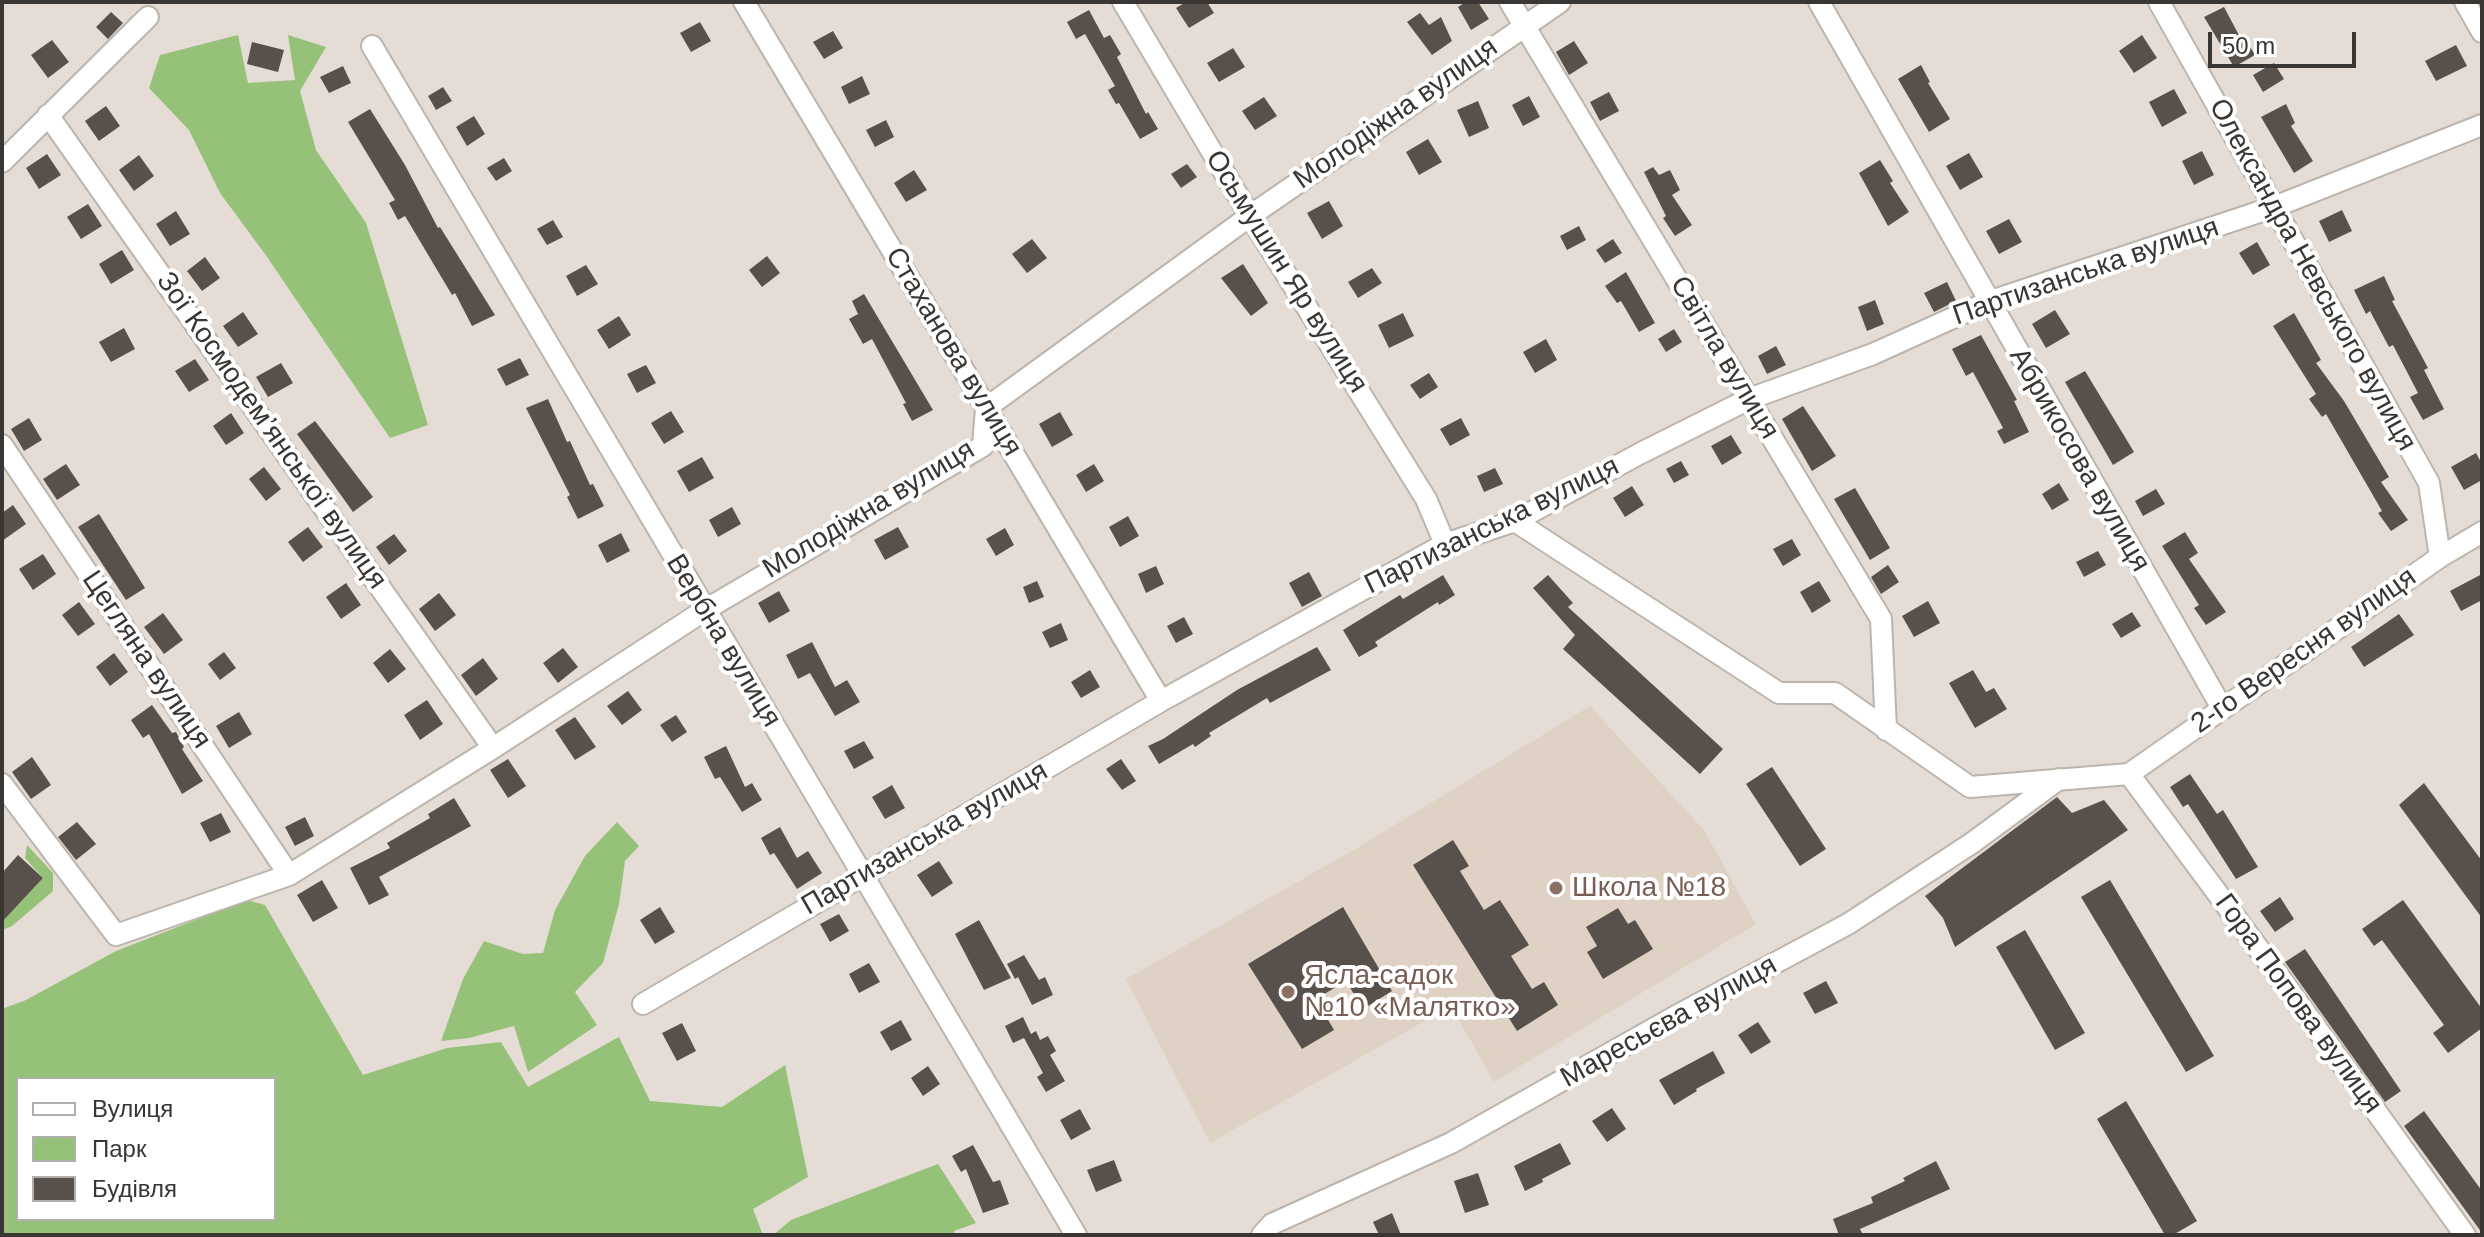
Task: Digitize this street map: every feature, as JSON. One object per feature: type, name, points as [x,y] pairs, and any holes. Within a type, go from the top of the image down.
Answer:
[{"type":"street","name":"Стаханова вулиця","points":[[744,2],[1161,701]]},
{"type":"street","name":"Осьмушин Яр вулиця","points":[[1123,2],[1250,216],[1426,499],[1445,544]]},
{"type":"street","name":"Світла вулиця","points":[[1510,2],[1881,619],[1886,730]]},
{"type":"street","name":"Молодіжна вулиця","points":[[2,784],[116,935],[289,875],[493,748],[705,610],[983,446],[986,408],[1250,216],[1560,2]]},
{"type":"street","name":"Абрикосова вулиця","points":[[1819,2],[2222,708]]},
{"type":"street","name":"Олександра Невського вулиця","points":[[2159,2],[2429,483],[2440,557]]},
{"type":"street","points":[[2465,2],[2482,32]]},
{"type":"street","points":[[2,162],[148,17]]},
{"type":"street","name":"Вербна вулиця","points":[[372,46],[1076,1235]]},
{"type":"street","name":"Зої Космодем’янської вулиця","points":[[48,115],[493,748]]},
{"type":"street","name":"Партизанська вулиця","points":[[643,1004],[1161,701],[1445,544],[1515,521],[1749,399],[1873,354],[1988,302],[2274,207],[2482,125]]},
{"type":"street","name":"Цегляна вулиця","points":[[2,445],[289,875]]},
{"type":"street","points":[[1515,521],[1779,693],[1835,693],[1970,787],[2129,774]]},
{"type":"street","name":"2-го Вересня вулиця","points":[[2129,774],[2440,557],[2482,532]]},
{"type":"street","name":"Гора Попова вулиця","points":[[2129,774],[2465,1235]]},
{"type":"street","name":"Маресьєва вулиця","points":[[1262,1235],[1272,1224],[1451,1143],[1678,1015],[1848,924],[1972,843],[2059,779]]},
{"type":"shaded area","name":"Школа №18","points":[[1590,706],[1704,830],[1756,924],[1494,1082],[1451,1006],[1210,1143],[1126,979],[1352,851]]},
{"type":"green space","points":[[238,35],[248,83],[295,80],[288,35],[326,47],[300,91],[316,150],[366,223],[428,425],[390,438],[220,193],[189,130],[149,88],[160,55]]},
{"type":"green space","points":[[617,822],[639,846],[625,861],[619,904],[603,963],[575,992],[597,1025],[528,1072],[514,1026],[469,1038],[441,1041],[463,979],[484,941],[523,954],[543,953],[555,910],[585,856]]},
{"type":"green space","points":[[27,845],[53,873],[53,891],[12,926],[2,930],[2,922],[43,878],[25,858]]},
{"type":"green space","points":[[247,900],[265,905],[363,1075],[447,1048],[501,1042],[528,1087],[619,1037],[650,1101],[722,1107],[785,1065],[808,1177],[753,1209],[763,1235],[2,1235],[2,1009],[26,1000],[116,951]]},
{"type":"green space","points":[[938,1164],[976,1223],[954,1231],[954,1235],[773,1235],[791,1220]]},
{"type":"building","points":[[1186,2],[1207,2],[1214,13],[1189,28],[1176,8]]},
{"type":"building","points":[[1466,2],[1478,2],[1489,19],[1471,30],[1458,7]]},
{"type":"building","points":[[2224,7],[2240,37],[2243,35],[2255,55],[2234,67],[2204,17]]},
{"type":"building","points":[[1089,10],[1104,38],[1110,35],[1121,54],[1117,57],[1146,114],[1148,112],[1158,129],[1140,139],[1108,90],[1115,86],[1085,34],[1076,39],[1067,22]]},
{"type":"building","points":[[111,12],[123,23],[108,39],[96,27]]},
{"type":"building","points":[[1420,13],[1429,25],[1441,17],[1452,41],[1432,55],[1407,22]]},
{"type":"building","points":[[700,22],[711,41],[691,52],[680,33]]},
{"type":"building","points":[[833,31],[843,48],[824,59],[813,42]]},
{"type":"building","points":[[2142,35],[2157,58],[2134,73],[2119,51]]},
{"type":"building","points":[[52,40],[69,62],[48,78],[31,55]]},
{"type":"building","points":[[1574,41],[1588,63],[1569,75],[1556,52]]},
{"type":"building","points":[[252,42],[284,50],[278,72],[247,64]]},
{"type":"building","points":[[2456,45],[2467,66],[2436,81],[2425,61]]},
{"type":"building","points":[[1233,48],[1245,67],[1219,82],[1207,63]]},
{"type":"building","points":[[2274,63],[2284,79],[2263,92],[2253,75]]},
{"type":"building","points":[[1921,65],[1950,119],[1929,132],[1898,79]]},
{"type":"building","points":[[343,66],[351,83],[329,93],[320,77]]},
{"type":"building","points":[[862,76],[870,94],[849,104],[841,87]]},
{"type":"building","points":[[443,87],[452,101],[436,110],[428,96]]},
{"type":"building","points":[[2174,89],[2187,113],[2162,127],[2149,102]]},
{"type":"building","points":[[1609,92],[1619,111],[1600,121],[1590,102]]},
{"type":"building","points":[[1529,96],[1540,117],[1523,126],[1512,105]]},
{"type":"building","points":[[1264,97],[1277,116],[1255,130],[1242,111]]},
{"type":"building","points":[[1478,101],[1489,128],[1469,137],[1457,110]]},
{"type":"building","points":[[2286,104],[2295,123],[2291,126],[2313,161],[2294,173],[2261,117]]},
{"type":"building","points":[[106,106],[120,126],[99,141],[85,121]]},
{"type":"building","points":[[370,109],[405,165],[438,228],[495,315],[472,326],[455,293],[452,295],[405,216],[398,220],[389,203],[395,200],[348,122]]},
{"type":"building","points":[[474,116],[485,134],[467,146],[456,127]]},
{"type":"building","points":[[886,120],[894,137],[875,147],[866,130]]},
{"type":"building","points":[[1428,139],[1442,162],[1419,175],[1406,152]]},
{"type":"building","points":[[2202,151],[2214,175],[2194,185],[2182,161]]},
{"type":"building","points":[[1969,153],[1983,177],[1960,190],[1946,166]]},
{"type":"building","points":[[47,154],[61,175],[39,189],[26,168]]},
{"type":"building","points":[[139,155],[154,176],[134,191],[119,170]]},
{"type":"building","points":[[504,158],[512,171],[496,181],[487,168]]},
{"type":"building","points":[[1880,160],[1893,181],[1890,183],[1909,212],[1888,226],[1859,173]]},
{"type":"building","points":[[1187,164],[1197,177],[1181,188],[1171,174]]},
{"type":"building","points":[[1653,167],[1659,175],[1670,170],[1680,190],[1672,195],[1692,225],[1675,236],[1663,218],[1666,216],[1644,172]]},
{"type":"building","points":[[914,170],[927,190],[906,202],[894,183]]},
{"type":"building","points":[[1329,201],[1343,226],[1322,239],[1307,213]]},
{"type":"building","points":[[88,204],[102,226],[81,239],[67,217]]},
{"type":"building","points":[[2342,210],[2352,231],[2329,242],[2319,221]]},
{"type":"building","points":[[176,211],[190,234],[170,246],[156,224]]},
{"type":"building","points":[[2009,219],[2022,242],[1999,254],[1986,231]]},
{"type":"building","points":[[553,220],[563,237],[547,245],[537,229]]},
{"type":"building","points":[[1579,226],[1586,240],[1567,250],[1560,236]]},
{"type":"building","points":[[1032,239],[1047,258],[1027,273],[1012,254]]},
{"type":"building","points":[[1613,239],[1622,253],[1605,263],[1596,250]]},
{"type":"building","points":[[2257,242],[2270,265],[2253,275],[2239,253]]},
{"type":"building","points":[[122,250],[134,270],[111,284],[99,264]]},
{"type":"building","points":[[767,256],[780,273],[762,287],[749,270]]},
{"type":"building","points":[[205,257],[220,278],[202,291],[187,271]]},
{"type":"building","points":[[1243,264],[1268,303],[1251,316],[1221,278]]},
{"type":"building","points":[[586,265],[598,284],[577,296],[566,276]]},
{"type":"building","points":[[1372,268],[1382,283],[1358,298],[1348,282]]},
{"type":"building","points":[[1626,272],[1655,323],[1639,332],[1621,301],[1617,303],[1605,286]]},
{"type":"building","points":[[2384,276],[2395,300],[2392,301],[2428,368],[2424,370],[2444,409],[2423,420],[2410,397],[2418,393],[2393,345],[2389,347],[2370,311],[2366,314],[2354,290]]},
{"type":"building","points":[[1947,282],[1956,301],[1934,312],[1924,293]]},
{"type":"building","points":[[864,294],[933,410],[912,421],[903,404],[906,403],[872,339],[863,344],[849,319],[858,314],[852,301]]},
{"type":"building","points":[[1875,300],[1884,324],[1867,331],[1858,307]]},
{"type":"building","points":[[2055,310],[2070,334],[2046,348],[2032,324]]},
{"type":"building","points":[[243,312],[258,334],[238,347],[223,326]]},
{"type":"building","points":[[1403,313],[1414,336],[1389,348],[1378,325]]},
{"type":"building","points":[[2294,313],[2321,360],[2316,363],[2344,401],[2389,477],[2381,482],[2408,520],[2391,531],[2378,513],[2382,511],[2326,414],[2322,417],[2309,399],[2316,394],[2273,326]]},
{"type":"building","points":[[619,316],[631,335],[609,349],[597,330]]},
{"type":"building","points":[[124,328],[135,349],[111,362],[99,342]]},
{"type":"building","points":[[1674,329],[1682,342],[1666,352],[1658,339]]},
{"type":"building","points":[[1981,335],[2017,400],[2014,401],[2029,432],[2004,444],[1997,431],[2003,428],[1973,372],[1966,376],[1952,349]]},
{"type":"building","points":[[1546,339],[1557,360],[1535,373],[1523,352]]},
{"type":"building","points":[[1776,346],[1786,365],[1767,374],[1758,356]]},
{"type":"building","points":[[520,358],[529,375],[506,386],[497,369]]},
{"type":"building","points":[[195,359],[209,380],[189,392],[175,371]]},
{"type":"building","points":[[281,363],[293,383],[268,397],[256,377]]},
{"type":"building","points":[[646,365],[656,383],[637,393],[627,374]]},
{"type":"building","points":[[2085,371],[2134,452],[2113,465],[2065,382]]},
{"type":"building","points":[[1429,373],[1438,387],[1420,399],[1410,385]]},
{"type":"building","points":[[548,399],[567,442],[570,441],[590,485],[593,484],[604,506],[578,519],[567,497],[570,495],[526,408]]},
{"type":"building","points":[[1803,406],[1836,456],[1812,471],[1782,419]]},
{"type":"building","points":[[671,411],[684,432],[664,444],[651,423]]},
{"type":"building","points":[[1060,412],[1073,435],[1052,447],[1039,424]]},
{"type":"building","points":[[231,413],[244,433],[226,445],[213,426]]},
{"type":"building","points":[[29,418],[42,440],[24,451],[11,429]]},
{"type":"building","points":[[1461,418],[1470,435],[1450,446],[1440,429]]},
{"type":"building","points":[[315,421],[373,497],[353,512],[297,434]]},
{"type":"building","points":[[1731,435],[1742,453],[1722,465],[1711,446]]},
{"type":"building","points":[[2476,453],[2482,464],[2482,480],[2464,490],[2451,467]]},
{"type":"building","points":[[702,457],[714,478],[689,492],[677,471]]},
{"type":"building","points":[[1681,461],[1689,475],[1674,483],[1666,469]]},
{"type":"building","points":[[66,464],[80,485],[57,500],[43,479]]},
{"type":"building","points":[[1094,464],[1104,481],[1086,492],[1076,475]]},
{"type":"building","points":[[264,467],[281,489],[266,501],[249,479]]},
{"type":"building","points":[[1495,468],[1503,484],[1484,492],[1477,476]]},
{"type":"building","points":[[2059,483],[2069,500],[2052,510],[2042,494]]},
{"type":"building","points":[[1632,486],[1644,505],[1625,517],[1613,498]]},
{"type":"building","points":[[1855,488],[1890,548],[1870,560],[1834,499]]},
{"type":"building","points":[[2156,489],[2165,504],[2143,516],[2135,501]]},
{"type":"building","points":[[13,505],[26,524],[2,541],[2,513]]},
{"type":"building","points":[[732,507],[741,524],[718,537],[709,520]]},
{"type":"building","points":[[99,514],[145,588],[126,600],[78,527]]},
{"type":"building","points":[[1128,516],[1139,536],[1120,547],[1109,527]]},
{"type":"building","points":[[308,527],[323,547],[303,562],[288,542]]},
{"type":"building","points":[[898,527],[909,547],[885,560],[874,540]]},
{"type":"building","points":[[1005,528],[1014,545],[996,556],[986,539]]},
{"type":"building","points":[[2185,532],[2198,553],[2189,559],[2226,612],[2206,625],[2194,608],[2199,605],[2162,546]]},
{"type":"building","points":[[621,533],[630,551],[607,563],[598,545]]},
{"type":"building","points":[[394,534],[407,551],[389,565],[376,547]]},
{"type":"building","points":[[1792,539],[1801,555],[1783,566],[1773,549]]},
{"type":"building","points":[[2098,551],[2106,565],[2084,577],[2076,562]]},
{"type":"building","points":[[43,554],[56,574],[33,590],[19,569]]},
{"type":"building","points":[[1888,565],[1899,582],[1881,594],[1871,577]]},
{"type":"building","points":[[1156,566],[1164,584],[1146,593],[1138,574]]},
{"type":"building","points":[[1309,572],[1322,596],[1302,607],[1289,583]]},
{"type":"building","points":[[2482,574],[2482,600],[2461,611],[2450,591]]},
{"type":"building","points":[[1443,575],[1455,595],[1439,605],[1438,602],[1375,642],[1378,646],[1359,657],[1343,630],[1400,595],[1403,599]]},
{"type":"building","points":[[1548,575],[1573,603],[1568,607],[1723,749],[1700,774],[1563,649],[1575,635],[1533,588]]},
{"type":"building","points":[[1037,581],[1044,597],[1029,603],[1023,587]]},
{"type":"building","points":[[1819,581],[1831,601],[1812,613],[1800,592]]},
{"type":"building","points":[[346,583],[361,605],[341,619],[326,597]]},
{"type":"building","points":[[779,591],[790,611],[769,623],[758,603]]},
{"type":"building","points":[[439,593],[456,615],[435,631],[419,609]]},
{"type":"building","points":[[1928,601],[1940,623],[1914,637],[1902,616]]},
{"type":"building","points":[[79,602],[95,624],[78,636],[62,615]]},
{"type":"building","points":[[2132,612],[2141,626],[2121,638],[2112,624]]},
{"type":"building","points":[[163,613],[183,640],[164,654],[144,627]]},
{"type":"building","points":[[2399,614],[2414,635],[2364,667],[2351,647]]},
{"type":"building","points":[[1184,617],[1193,634],[1176,643],[1167,626]]},
{"type":"building","points":[[1061,623],[1068,640],[1050,648],[1042,632]]},
{"type":"building","points":[[812,642],[835,687],[847,680],[860,702],[835,716],[810,673],[798,679],[786,655]]},
{"type":"building","points":[[1317,647],[1331,670],[1270,703],[1267,698],[1209,733],[1211,736],[1195,747],[1193,744],[1159,764],[1148,746],[1237,690]]},
{"type":"building","points":[[563,648],[578,667],[558,683],[543,663]]},
{"type":"building","points":[[390,649],[406,669],[388,683],[373,663]]},
{"type":"building","points":[[224,652],[236,668],[220,680],[208,664]]},
{"type":"building","points":[[114,653],[128,672],[110,686],[96,667]]},
{"type":"building","points":[[483,658],[498,679],[476,696],[461,675]]},
{"type":"building","points":[[1090,670],[1100,687],[1081,698],[1071,682]]},
{"type":"building","points":[[1973,670],[1986,692],[1994,688],[2007,709],[1975,728],[1949,683]]},
{"type":"building","points":[[628,691],[642,710],[622,725],[607,706]]},
{"type":"building","points":[[427,700],[443,724],[420,740],[404,715]]},
{"type":"building","points":[[152,705],[172,733],[176,732],[184,747],[182,749],[203,781],[182,794],[149,734],[143,738],[131,720]]},
{"type":"building","points":[[239,712],[252,734],[229,748],[216,726]]},
{"type":"building","points":[[676,715],[687,732],[672,742],[660,725]]},
{"type":"building","points":[[575,717],[596,747],[575,760],[555,730]]},
{"type":"building","points":[[864,741],[874,758],[854,769],[844,751]]},
{"type":"building","points":[[726,746],[745,787],[752,783],[762,800],[742,812],[720,777],[715,779],[704,757]]},
{"type":"building","points":[[32,757],[51,785],[31,799],[12,772]]},
{"type":"building","points":[[508,759],[526,786],[508,798],[490,770]]},
{"type":"building","points":[[1121,759],[1136,781],[1122,790],[1106,769]]},
{"type":"building","points":[[1772,767],[1826,849],[1800,866],[1746,784]]},
{"type":"building","points":[[2190,774],[2217,814],[2223,810],[2258,867],[2236,879],[2188,804],[2183,807],[2170,787]]},
{"type":"building","points":[[2424,783],[2482,861],[2482,918],[2399,805]]},
{"type":"building","points":[[892,785],[905,808],[885,819],[872,797]]},
{"type":"building","points":[[2057,797],[2072,813],[2104,800],[2128,830],[1955,947],[1943,918],[1925,896]]},
{"type":"building","points":[[454,798],[471,826],[379,877],[389,895],[369,905],[350,868],[390,848],[387,843],[430,818],[428,814]]},
{"type":"building","points":[[221,813],[231,832],[210,842],[200,823]]},
{"type":"building","points":[[305,817],[314,836],[295,846],[285,827]]},
{"type":"building","points":[[77,822],[96,844],[76,860],[58,837]]},
{"type":"building","points":[[780,827],[797,858],[808,851],[822,873],[797,889],[774,853],[770,855],[761,838]]},
{"type":"building","points":[[1453,840],[1469,866],[1460,871],[1484,910],[1500,900],[1529,945],[1511,956],[1532,989],[1544,982],[1558,1005],[1517,1031],[1413,865]]},
{"type":"building","points":[[18,855],[43,878],[2,922],[2,873]]},
{"type":"building","points":[[939,861],[953,883],[932,897],[917,875]]},
{"type":"building","points":[[322,880],[338,908],[313,922],[297,895]]},
{"type":"building","points":[[2110,880],[2214,1056],[2186,1072],[2081,897]]},
{"type":"building","points":[[2280,897],[2294,919],[2275,932],[2260,911]]},
{"type":"building","points":[[2403,900],[2482,1009],[2482,1028],[2448,1053],[2433,1033],[2444,1025],[2382,940],[2374,946],[2362,929]]},
{"type":"building","points":[[660,907],[675,932],[655,944],[640,920]]},
{"type":"building","points":[[1343,907],[1392,991],[1363,1009],[1346,981],[1316,999],[1334,1030],[1302,1049],[1248,964]]},
{"type":"building","points":[[1618,908],[1628,924],[1635,920],[1653,949],[1603,979],[1587,952],[1597,946],[1586,927]]},
{"type":"building","points":[[839,914],[849,931],[830,942],[820,924]]},
{"type":"building","points":[[979,920],[1011,978],[984,990],[955,934]]},
{"type":"building","points":[[2025,930],[2085,1033],[2055,1050],[1996,947]]},
{"type":"building","points":[[2305,949],[2401,1091],[2385,1102],[2285,962]]},
{"type":"building","points":[[1024,955],[1039,980],[1045,977],[1053,995],[1032,1005],[1018,977],[1015,979],[1007,964]]},
{"type":"building","points":[[869,963],[880,982],[859,993],[849,974]]},
{"type":"building","points":[[1826,981],[1838,1003],[1815,1014],[1803,993]]},
{"type":"building","points":[[1023,1017],[1031,1034],[1036,1031],[1040,1040],[1048,1036],[1056,1051],[1050,1055],[1065,1081],[1046,1092],[1037,1077],[1043,1073],[1024,1038],[1013,1043],[1005,1026]]},
{"type":"building","points":[[901,1020],[912,1040],[891,1051],[880,1032]]},
{"type":"building","points":[[1758,1022],[1771,1042],[1751,1054],[1738,1035]]},
{"type":"building","points":[[682,1023],[696,1051],[677,1061],[662,1033]]},
{"type":"building","points":[[1713,1051],[1725,1073],[1674,1105],[1659,1080]]},
{"type":"building","points":[[928,1066],[940,1084],[923,1096],[911,1078]]},
{"type":"building","points":[[2126,1101],[2197,1221],[2173,1235],[2165,1235],[2097,1119]]},
{"type":"building","points":[[1612,1108],[1626,1129],[1607,1142],[1592,1121]]},
{"type":"building","points":[[1080,1109],[1091,1129],[1071,1140],[1060,1120]]},
{"type":"building","points":[[2424,1111],[2482,1191],[2482,1233],[2404,1126]]},
{"type":"building","points":[[1560,1143],[1571,1164],[1525,1191],[1514,1166]]},
{"type":"building","points":[[973,1145],[993,1182],[1000,1180],[1009,1204],[983,1213],[966,1169],[961,1172],[952,1156]]},
{"type":"building","points":[[1114,1160],[1122,1181],[1096,1192],[1087,1170]]},
{"type":"building","points":[[1936,1161],[1950,1189],[1860,1229],[1863,1235],[1839,1235],[1833,1219],[1873,1203],[1871,1197],[1905,1181],[1903,1178]]},
{"type":"building","points":[[1478,1173],[1489,1205],[1465,1213],[1454,1181]]},
{"type":"building","points":[[1392,1213],[1401,1235],[1379,1235],[1373,1222]]},
{"type":"place","name":"Школа №18","points":[[1556,888]]},
{"type":"place","name":"Ясла-садок №10 «Малятко»","points":[[1288,992]]}]
